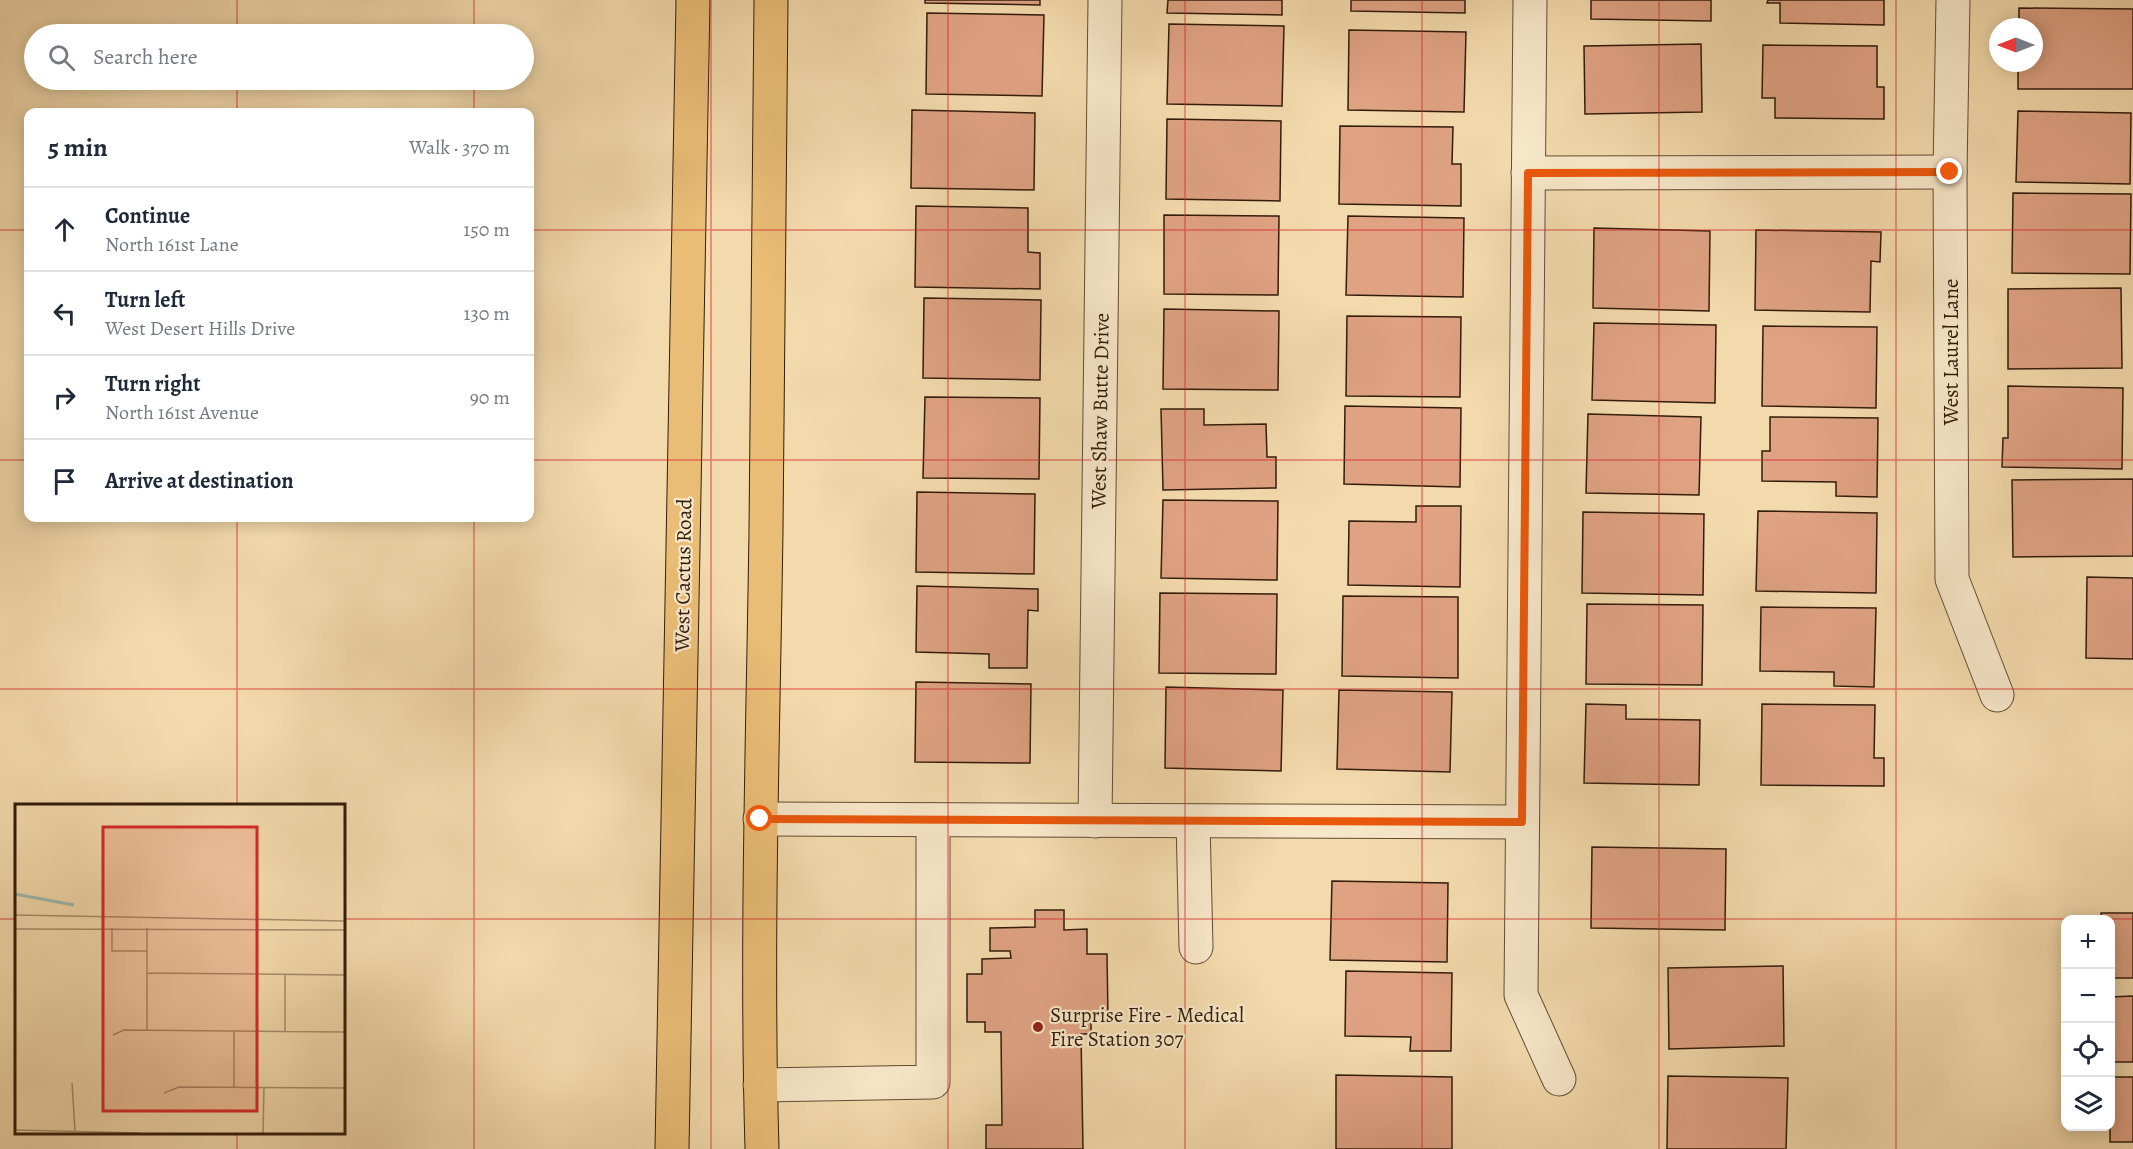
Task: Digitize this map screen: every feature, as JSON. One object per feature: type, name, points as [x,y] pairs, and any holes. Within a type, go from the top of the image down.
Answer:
[{"type":"main road","name":"West Cactus Road","points":[[672,1149],[693,0]]},
{"type":"main road","points":[[762,1149],[760,819],[766,532],[771,0]]},
{"type":"street","name":"West Shaw Butte Drive","points":[[1095,821],[1105,0]]},
{"type":"street","points":[[1530,0],[1521,995],[1559,1079]]},
{"type":"street","name":"West Laurel Lane","points":[[1953,0],[1950,172],[1952,579],[1997,695]]},
{"type":"street","points":[[1528,173],[1950,172]]},
{"type":"street","points":[[760,819],[1522,822]]},
{"type":"street","points":[[760,1085],[933,1082],[933,820]]},
{"type":"street","points":[[1193,822],[1196,947]]},
{"type":"building","points":[[925,0],[1040,0],[1040,5],[925,3]]},
{"type":"building","points":[[1168,0],[1282,0],[1282,15],[1167,13]]},
{"type":"building","points":[[1351,0],[1465,0],[1465,13],[1351,11]]},
{"type":"building","points":[[1591,0],[1711,0],[1711,21],[1591,19]]},
{"type":"building","points":[[1768,0],[1884,0],[1884,25],[1780,23],[1780,3],[1767,3]]},
{"type":"building","points":[[2019,8],[2133,9],[2133,89],[2018,89],[2018,72],[2043,72],[2043,18],[2019,18]]},
{"type":"building","points":[[927,13],[1044,15],[1042,96],[926,94]]},
{"type":"building","points":[[1169,24],[1284,26],[1282,106],[1167,104]]},
{"type":"building","points":[[1349,30],[1466,32],[1464,112],[1348,110]]},
{"type":"building","points":[[1701,44],[1702,112],[1585,114],[1584,46]]},
{"type":"building","points":[[1763,45],[1877,46],[1877,87],[1884,87],[1884,119],[1775,118],[1775,98],[1762,98]]},
{"type":"building","points":[[912,110],[1035,113],[1034,190],[911,188]]},
{"type":"building","points":[[2018,111],[2131,113],[2130,184],[2016,182]]},
{"type":"building","points":[[1167,119],[1281,121],[1280,201],[1166,199]]},
{"type":"building","points":[[1340,126],[1453,127],[1452,164],[1461,164],[1461,206],[1339,204]]},
{"type":"building","points":[[2013,193],[2131,194],[2130,274],[2012,273]]},
{"type":"building","points":[[916,206],[1028,208],[1028,252],[1040,253],[1040,289],[915,287]]},
{"type":"building","points":[[1164,215],[1279,216],[1278,295],[1164,294]]},
{"type":"building","points":[[1348,216],[1464,218],[1463,297],[1346,295]]},
{"type":"building","points":[[1594,228],[1710,231],[1709,311],[1593,308]]},
{"type":"building","points":[[1756,230],[1881,232],[1880,262],[1871,261],[1870,312],[1755,310]]},
{"type":"building","points":[[2121,288],[2122,368],[2008,369],[2008,289]]},
{"type":"building","points":[[924,298],[1041,300],[1040,380],[923,378]]},
{"type":"building","points":[[1164,309],[1279,311],[1278,390],[1163,389]]},
{"type":"building","points":[[1347,316],[1461,317],[1460,397],[1346,396]]},
{"type":"building","points":[[1594,323],[1716,325],[1715,403],[1592,400]]},
{"type":"building","points":[[1763,326],[1877,327],[1876,408],[1762,406]]},
{"type":"building","points":[[2008,386],[2123,388],[2122,469],[2002,467],[2003,438],[2008,438]]},
{"type":"building","points":[[925,397],[1040,398],[1039,479],[923,478]]},
{"type":"building","points":[[1345,406],[1461,408],[1460,487],[1344,484]]},
{"type":"building","points":[[1161,409],[1204,409],[1204,425],[1266,424],[1267,457],[1276,457],[1276,488],[1163,490]]},
{"type":"building","points":[[1588,414],[1701,417],[1699,495],[1586,493]]},
{"type":"building","points":[[1770,417],[1878,418],[1877,497],[1836,496],[1836,482],[1762,481],[1762,451],[1770,451]]},
{"type":"building","points":[[2133,479],[2133,556],[2013,557],[2012,480]]},
{"type":"building","points":[[917,492],[1035,494],[1034,574],[916,572]]},
{"type":"building","points":[[1163,500],[1278,501],[1277,580],[1161,578]]},
{"type":"building","points":[[1416,506],[1461,506],[1460,587],[1348,585],[1349,521],[1416,522]]},
{"type":"building","points":[[1758,511],[1877,513],[1876,593],[1756,591]]},
{"type":"building","points":[[1583,512],[1704,514],[1703,595],[1582,593]]},
{"type":"building","points":[[2087,577],[2133,578],[2133,659],[2086,658]]},
{"type":"building","points":[[917,586],[1038,589],[1038,611],[1028,610],[1027,668],[989,668],[989,654],[916,652]]},
{"type":"building","points":[[1160,593],[1277,594],[1276,674],[1159,673]]},
{"type":"building","points":[[1343,596],[1458,597],[1458,678],[1342,676]]},
{"type":"building","points":[[1587,604],[1703,605],[1702,685],[1586,684]]},
{"type":"building","points":[[1761,607],[1876,608],[1874,687],[1834,686],[1834,672],[1760,671]]},
{"type":"building","points":[[916,682],[1031,684],[1030,763],[915,762]]},
{"type":"building","points":[[1166,687],[1283,690],[1281,771],[1165,768]]},
{"type":"building","points":[[1339,690],[1452,692],[1450,772],[1337,769]]},
{"type":"building","points":[[1586,704],[1626,705],[1626,719],[1700,720],[1699,785],[1584,783]]},
{"type":"building","points":[[1762,704],[1875,705],[1874,758],[1884,758],[1884,786],[1761,785]]},
{"type":"building","points":[[1592,847],[1726,849],[1725,930],[1591,928]]},
{"type":"building","points":[[1332,881],[1448,883],[1447,962],[1330,960]]},
{"type":"building","name":"Surprise Fire - Medical Fire Station 307","points":[[1035,910],[1064,910],[1064,930],[1087,929],[1087,954],[1107,954],[1108,1016],[1091,1016],[1091,1034],[1081,1034],[1083,1149],[986,1149],[986,1125],[1002,1125],[1001,1032],[985,1032],[985,1022],[967,1022],[967,974],[982,974],[982,959],[1011,958],[1010,951],[990,951],[990,928],[1035,927]]},
{"type":"building","points":[[2101,913],[2133,913],[2133,978],[2115,978],[2115,915],[2101,915]]},
{"type":"building","points":[[1783,966],[1784,1046],[1669,1049],[1668,968]]},
{"type":"building","points":[[1346,971],[1452,973],[1451,1051],[1410,1051],[1411,1037],[1345,1036]]},
{"type":"building","points":[[2133,996],[2133,1062],[2115,1062],[2115,997]]},
{"type":"building","points":[[1336,1075],[1452,1077],[1452,1149],[1336,1149]]},
{"type":"building","points":[[1668,1076],[1788,1078],[1786,1149],[1667,1149]]},
{"type":"building","points":[[2115,1077],[2133,1077],[2133,1142],[2110,1142],[2110,1131],[2115,1131]]},
{"type":"place","name":"Surprise Fire - Medical Fire Station 307","points":[[1038,1027]]},
{"type":"route","points":[[760,819],[1522,822],[1528,173],[1950,172]]}]
